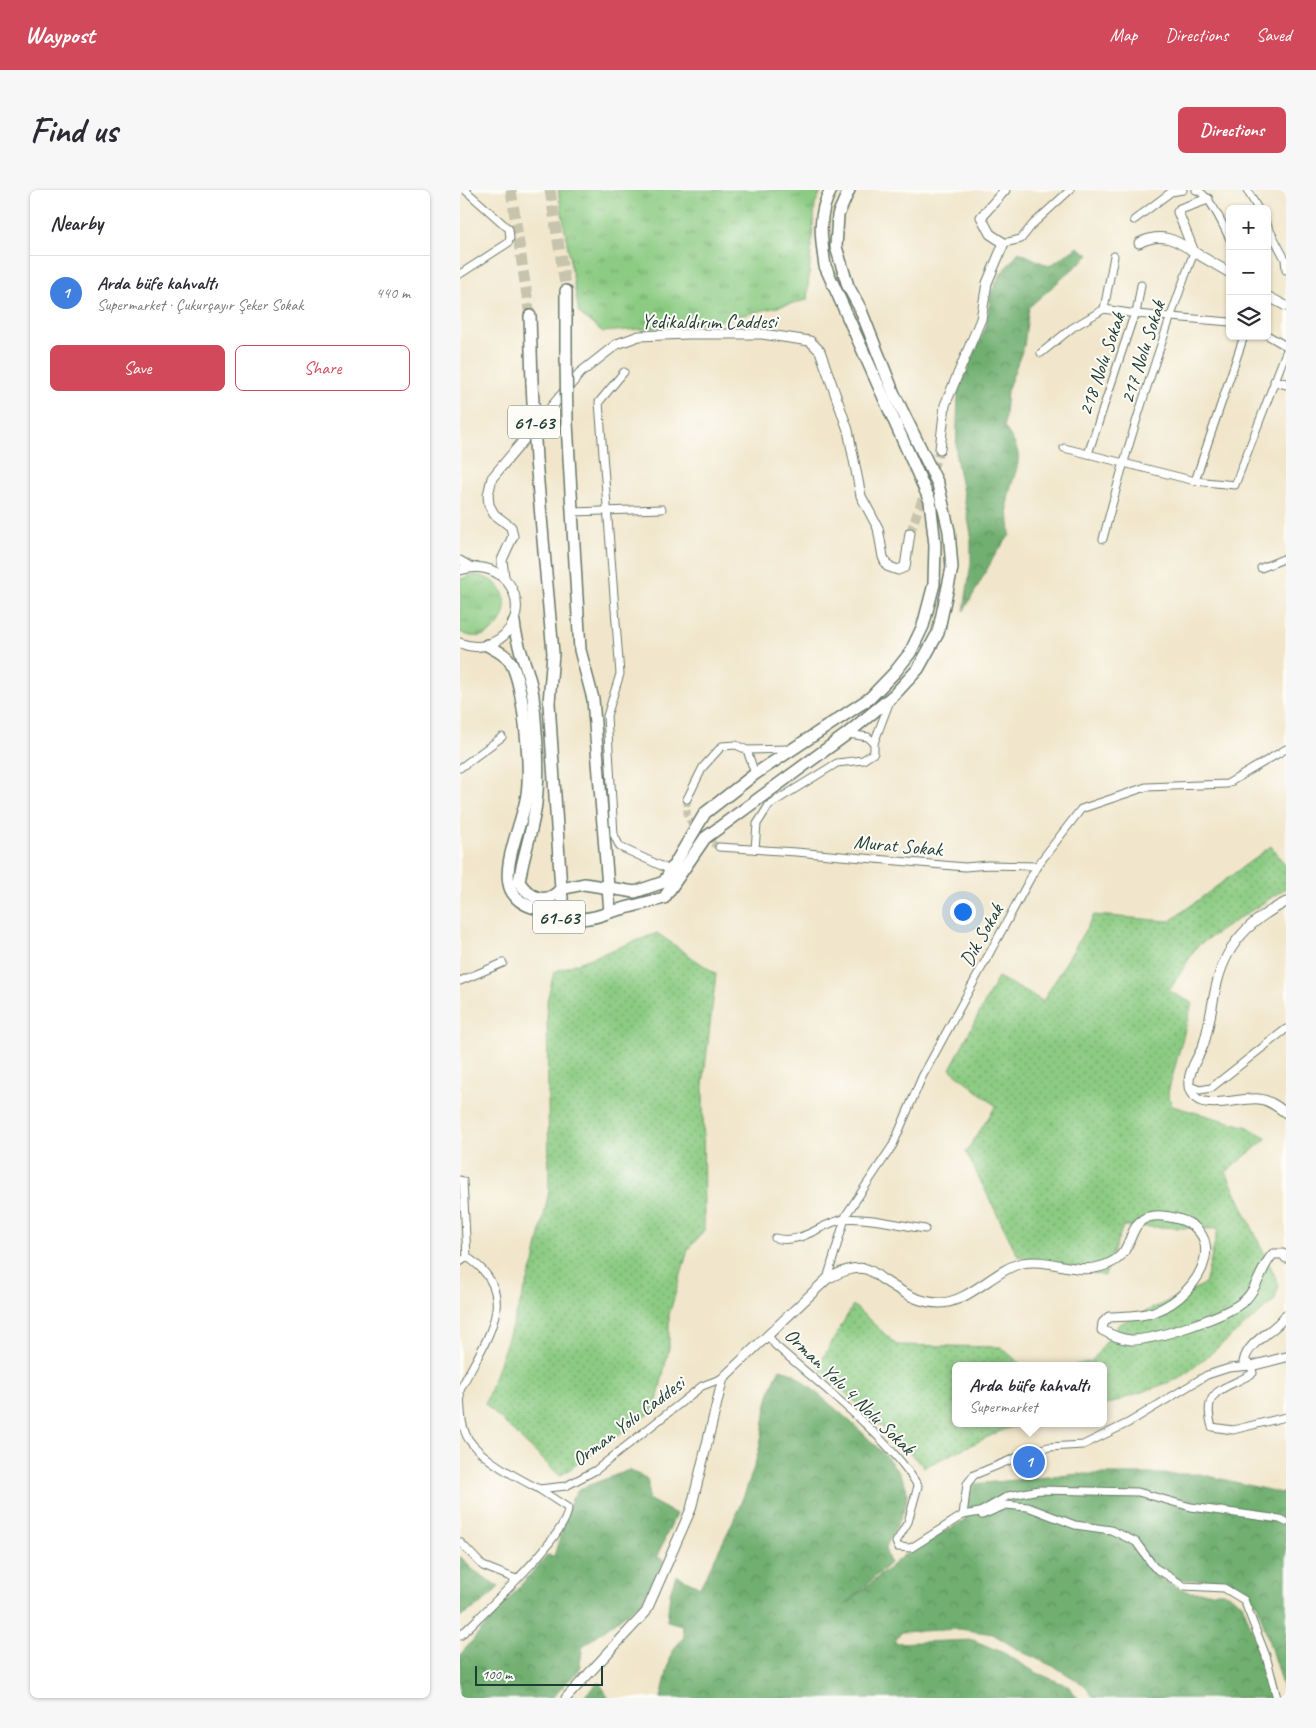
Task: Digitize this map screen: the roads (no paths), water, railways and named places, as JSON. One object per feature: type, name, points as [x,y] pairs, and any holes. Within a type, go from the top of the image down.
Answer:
[{"type":"main road","points":[[608,886],[635,892],[664,882],[705,812],[755,774],[870,698],[895,672],[910,652],[923,626],[934,584],[935,545],[930,501],[825,266],[820,236],[824,203],[831,190]]},
{"type":"main road","points":[[610,912],[664,898],[705,838],[847,734],[892,697],[918,669],[938,633],[952,568],[949,531],[938,484],[894,394],[860,308],[848,286],[838,254],[836,247],[836,223],[848,190]]},
{"type":"main road","name":"61-63","points":[[488,645],[502,653],[511,662],[522,696],[527,794],[508,872],[510,888],[518,900],[533,908],[564,918],[589,919],[610,912],[593,700],[580,650],[567,423],[566,292]]},
{"type":"main road","name":"61-63","points":[[530,316],[536,460],[553,653],[550,703],[564,918]]},
{"type":"main road","name":"61-63","points":[[514,622],[515,639],[529,676],[533,694],[538,782],[536,806],[519,882],[528,894],[543,900],[555,897],[561,889],[584,884],[608,886]]},
{"type":"street","points":[[460,274],[508,243],[510,238],[509,229],[465,190]]},
{"type":"street","points":[[1005,190],[981,217],[990,234],[1004,243],[1020,240],[1033,224],[1070,190]]},
{"type":"street","points":[[1134,220],[1171,192],[1183,190]]},
{"type":"street","points":[[1196,190],[1202,192],[1208,199],[1226,232]]},
{"type":"street","points":[[1247,190],[1256,205]]},
{"type":"street","points":[[1194,252],[1178,212],[1180,209],[1208,199]]},
{"type":"street","points":[[1271,233],[1284,259],[1286,270]]},
{"type":"street","points":[[1139,242],[1160,236],[1175,239],[1226,271]]},
{"type":"street","points":[[940,449],[945,405],[978,326],[988,282],[1004,243]]},
{"type":"street","name":"217 Nolu Sokak","points":[[1103,539],[1122,463],[1170,317],[1194,252]]},
{"type":"street","points":[[1104,309],[1114,256]]},
{"type":"street","name":"218 Nolu Sokak","points":[[1088,454],[1132,321],[1136,314],[1141,285]]},
{"type":"street","points":[[1271,298],[1286,306]]},
{"type":"street","points":[[1041,353],[1072,328],[1104,309],[1136,314],[1226,322]]},
{"type":"street","name":"Yedikaldırım Caddesi","points":[[502,560],[513,536],[511,527],[494,514],[488,505],[492,478],[580,373],[617,344],[639,336],[746,334],[810,341],[820,351],[848,430],[861,496],[878,528],[883,557],[887,566],[898,570],[905,567],[910,533]]},
{"type":"street","points":[[1271,337],[1286,346]]},
{"type":"street","points":[[1195,481],[1243,340]]},
{"type":"street","points":[[1064,448],[1195,481],[1235,486],[1286,352]]},
{"type":"street","points":[[624,372],[599,402],[620,674],[607,716],[614,835],[620,847],[670,870]]},
{"type":"street","points":[[1275,381],[1286,384]]},
{"type":"street","points":[[573,512],[662,509]]},
{"type":"street","points":[[1261,568],[1286,558]]},
{"type":"street","points":[[460,560],[472,567]]},
{"type":"street","points":[[488,568],[502,560],[504,577]]},
{"type":"street","points":[[460,570],[472,567],[488,568],[504,577],[516,598],[514,622],[498,640],[488,645],[476,647],[460,643]]},
{"type":"street","points":[[755,849],[757,824],[769,805],[837,763],[863,760],[874,753],[874,743],[892,697]]},
{"type":"street","points":[[847,734],[868,737],[874,743]]},
{"type":"street","points":[[460,768],[502,737]]},
{"type":"street","points":[[687,799],[703,767],[722,746],[736,744],[747,750],[792,750]]},
{"type":"street","name":"Dik Sokak","points":[[827,1279],[845,1219],[893,1145],[922,1077],[1038,866],[1081,809],[1146,787],[1228,784],[1286,749]]},
{"type":"street","points":[[747,750],[755,774]]},
{"type":"street","name":"Murat Sokak","points":[[719,847],[965,867],[988,865],[1038,866]]},
{"type":"street","points":[[1286,902],[1270,910],[1247,928],[1227,955],[1218,980],[1204,1044],[1191,1068],[1189,1086],[1190,1092],[1198,1100],[1236,1101],[1260,1099],[1276,1105],[1286,1113]]},
{"type":"street","points":[[460,981],[503,963]]},
{"type":"street","points":[[1189,1086],[1200,1090],[1212,1088],[1286,1029]]},
{"type":"street","points":[[460,1180],[462,1181],[467,1257],[482,1268],[493,1282],[497,1291],[498,1303],[494,1323],[460,1390],[461,1420],[469,1440],[485,1455],[568,1508],[568,1515],[552,1540],[460,1636]]},
{"type":"street","points":[[566,1698],[646,1612],[691,1509],[723,1378],[827,1279],[845,1270],[867,1269],[906,1295],[923,1301],[943,1303],[971,1292],[1009,1268],[1022,1263],[1036,1262],[1091,1269],[1106,1265],[1123,1256],[1136,1224],[1146,1217],[1161,1216],[1183,1221],[1199,1229],[1206,1243],[1206,1258],[1199,1276],[1188,1290],[1155,1312],[1136,1316],[1109,1317],[1103,1323],[1102,1330],[1114,1337],[1131,1340],[1167,1334],[1220,1313],[1245,1300],[1258,1285],[1267,1261],[1273,1254],[1283,1254],[1286,1258]]},
{"type":"street","points":[[775,1238],[787,1241],[800,1239],[845,1219],[925,1229]]},
{"type":"street","points":[[460,1262],[467,1257]]},
{"type":"street","points":[[1286,1316],[1278,1326],[1255,1342],[1245,1353],[1244,1362],[1251,1366],[1253,1373],[1220,1388],[1212,1399],[1208,1414],[1212,1427],[1233,1430],[1286,1417]]},
{"type":"street","name":"Orman Yolu 4 Nolu Sokak","points":[[768,1335],[775,1346],[880,1438],[909,1471],[918,1486],[908,1522],[896,1542],[898,1547],[911,1548],[962,1516]]},
{"type":"street","points":[[962,1516],[967,1484],[974,1475],[1030,1452],[1049,1447],[1083,1445],[1128,1423],[1207,1375],[1229,1368],[1251,1366],[1286,1358]]},
{"type":"street","name":"Orman Yolu Caddesi","points":[[539,1489],[566,1486],[596,1470],[702,1386],[723,1378]]},
{"type":"street","points":[[962,1516],[980,1512],[1008,1496],[1039,1490],[1114,1491],[1138,1492],[1192,1506],[1280,1518],[1286,1522]]},
{"type":"street","points":[[962,1516],[977,1517],[1006,1505],[1028,1506],[1075,1526],[1111,1530],[1136,1542],[1154,1568],[1184,1586],[1224,1588],[1244,1600],[1266,1656],[1278,1698]]},
{"type":"street","points":[[460,1542],[483,1566],[516,1579]]},
{"type":"tunnel","points":[[511,190],[530,316]]},
{"type":"tunnel","points":[[550,190],[566,291]]},
{"type":"tunnel","points":[[910,533],[940,449]]},
{"type":"tunnel","points":[[687,799],[687,815],[695,832]]},
{"type":"tunnel","points":[[703,838],[719,847]]},
{"type":"place","name":"Arda büfe kahvaltı","points":[[1029,1462]]}]
